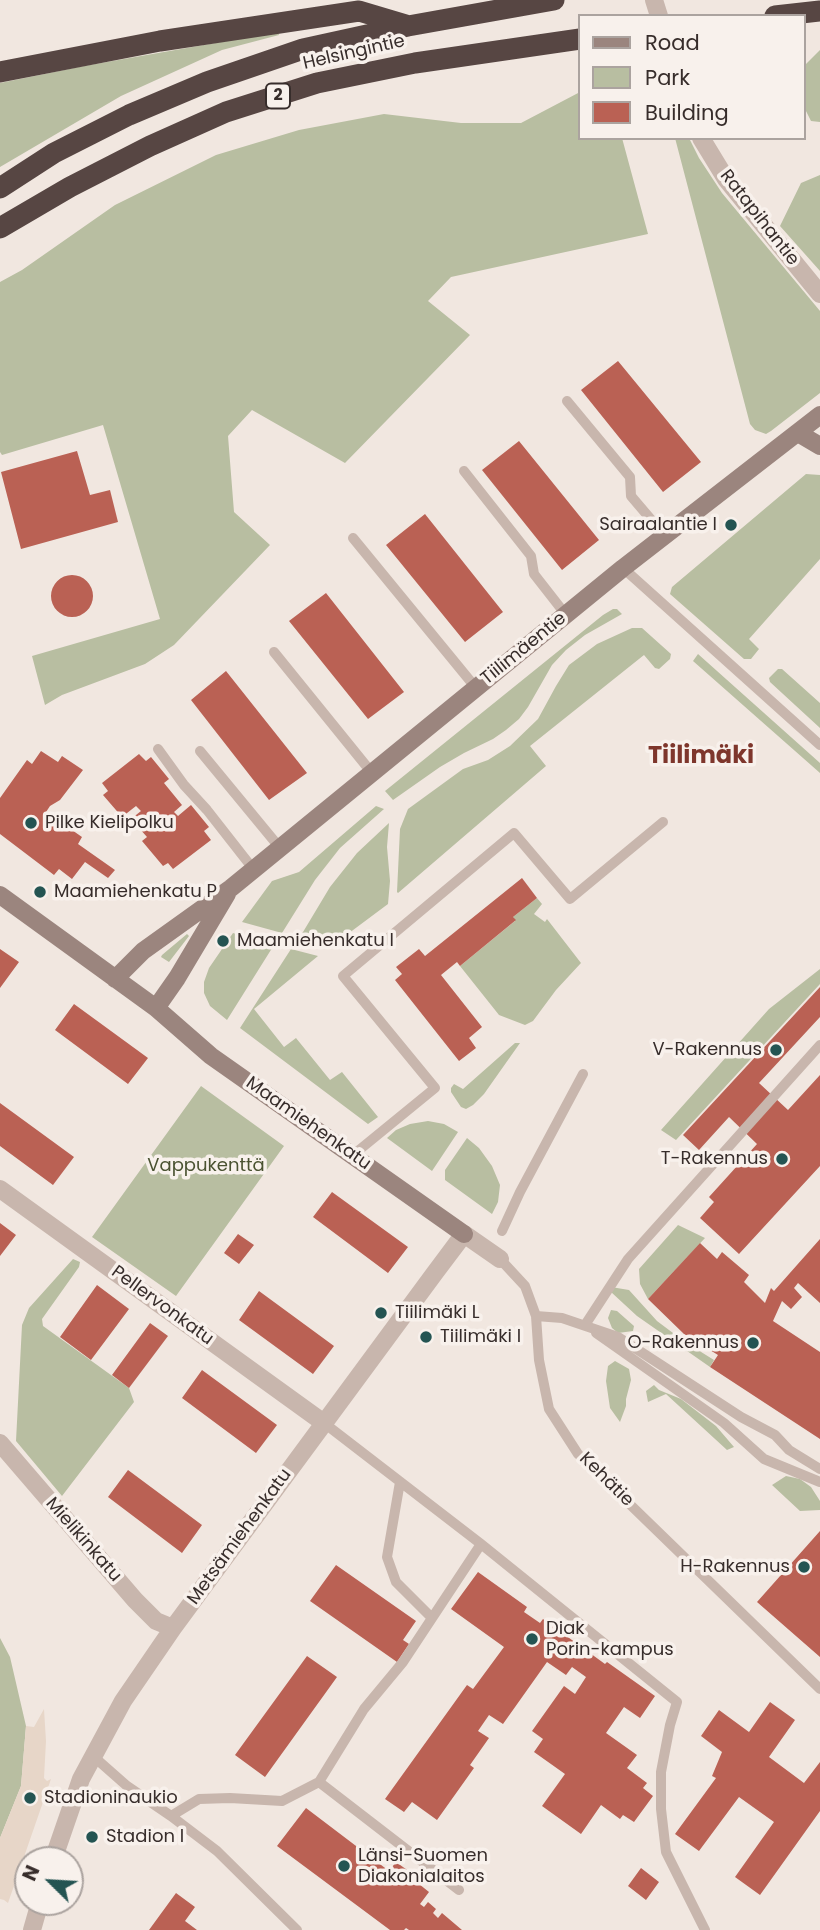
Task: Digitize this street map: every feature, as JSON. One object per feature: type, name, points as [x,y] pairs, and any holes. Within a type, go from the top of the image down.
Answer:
[{"type":"highway","name":"Helsingintie","points":[[0,188],[54,153],[129,115],[207,82],[303,49],[408,26],[554,0]]},
{"type":"highway","points":[[790,14],[820,10]]},
{"type":"highway","points":[[0,72],[160,41],[359,11],[408,26]]},
{"type":"highway","name":"Helsingintie","points":[[0,228],[70,187],[150,146],[226,112],[317,83],[415,63],[578,39]]},
{"type":"street","name":"Ratapihantie","points":[[702,140],[726,179],[820,294]]},
{"type":"street","name":"Tiilimäentie","points":[[116,979],[143,951],[254,870],[623,568],[820,415]]},
{"type":"street","points":[[798,433],[820,446]]},
{"type":"street","name":"Tiilimäentie","points":[[156,1009],[231,888]]},
{"type":"street","points":[[0,895],[116,979]]},
{"type":"street","name":"Maamiehenkatu","points":[[116,979],[211,1056],[464,1234]]},
{"type":"street","name":"Pellervonkatu","points":[[0,1189],[324,1423]]},
{"type":"street","name":"Kehätie","points":[[464,1234],[500,1259]]},
{"type":"street","name":"Metsämiehenkatu","points":[[57,1846],[81,1779],[123,1701],[173,1628],[464,1234]]},
{"type":"street","name":"Mielikinkatu","points":[[0,1443],[135,1600],[156,1620],[173,1628]]},
{"type":"lane","points":[[566,401],[630,477],[631,496],[665,536]]},
{"type":"lane","points":[[464,471],[531,556],[534,574],[566,615]]},
{"type":"lane","points":[[353,538],[476,688]]},
{"type":"lane","points":[[623,568],[820,745]]},
{"type":"lane","points":[[274,652],[372,773]]},
{"type":"lane","points":[[158,749],[254,870]]},
{"type":"lane","points":[[200,751],[280,848]]},
{"type":"lane","points":[[353,1155],[435,1088],[343,976],[514,833],[570,899],[663,822]]},
{"type":"lane","points":[[585,1325],[628,1259],[820,1045]]},
{"type":"lane","points":[[502,1231],[583,1073]]},
{"type":"lane","name":"Kehätie","points":[[500,1259],[525,1286],[536,1316],[538,1360],[549,1409],[578,1454],[820,1689]]},
{"type":"lane","points":[[536,1316],[562,1318],[618,1337],[741,1417],[775,1435],[789,1450],[820,1469]]},
{"type":"lane","points":[[585,1325],[724,1423],[764,1459],[820,1482]]},
{"type":"lane","points":[[324,1423],[481,1544],[677,1702],[661,1772],[661,1809],[666,1852],[705,1930]]},
{"type":"lane","points":[[780,1466],[789,1450]]},
{"type":"lane","points":[[400,1482],[387,1557],[396,1582],[431,1617]]},
{"type":"lane","points":[[171,1816],[199,1799],[282,1801],[319,1782],[364,1709],[402,1662],[481,1544]]},
{"type":"lane","points":[[93,1756],[127,1786],[217,1851],[298,1930]]},
{"type":"lane","points":[[319,1782],[459,1889]]},
{"type":"green space","points":[[278,32],[279,35],[222,50],[121,96],[0,167],[0,83]]},
{"type":"green space","points":[[820,50],[820,122],[811,121],[806,111],[806,64]]},
{"type":"green space","points":[[578,93],[578,140],[623,140],[648,234],[451,277],[428,301],[470,335],[345,463],[252,410],[228,436],[234,512],[270,545],[174,645],[145,664],[62,695],[45,705],[32,656],[160,619],[103,425],[2,455],[0,452],[0,282],[22,270],[115,205],[216,155],[299,130],[384,114],[461,123],[521,123]]},
{"type":"green space","points":[[676,140],[690,140],[722,193],[820,311],[820,393],[766,434],[755,430],[750,424]]},
{"type":"green space","points":[[820,175],[820,271],[780,226],[801,183]]},
{"type":"green space","points":[[806,474],[820,475],[820,559],[749,639],[759,649],[751,659],[744,659],[670,594],[672,587]]},
{"type":"green space","points":[[613,609],[622,614],[585,635],[566,650],[552,665],[519,719],[506,730],[440,767],[393,800],[385,791],[603,615]]},
{"type":"green space","points":[[632,628],[642,628],[671,654],[670,659],[659,669],[644,655],[530,746],[546,766],[398,893],[400,829],[408,809],[463,769],[488,760],[510,746],[538,719],[569,665],[597,644]]},
{"type":"green space","points":[[698,654],[820,763],[820,773],[693,661]]},
{"type":"green space","points":[[778,669],[782,669],[820,703],[820,728],[770,682],[769,678]]},
{"type":"green space","points":[[376,806],[384,809],[340,848],[315,880],[282,933],[242,922],[272,881],[299,872]]},
{"type":"green space","points":[[389,823],[388,904],[333,945],[300,937],[330,887],[357,853]]},
{"type":"green space","points":[[537,898],[542,904],[534,914],[545,922],[547,919],[581,963],[533,1021],[525,1025],[499,1015],[460,966],[515,921],[513,917]]},
{"type":"green space","points":[[233,933],[274,945],[227,1020],[210,1006],[204,993],[204,982],[209,968]]},
{"type":"green space","points":[[187,934],[189,936],[169,962],[161,957],[162,955]]},
{"type":"green space","points":[[291,949],[318,956],[254,1009],[284,1047],[296,1038],[330,1080],[342,1072],[378,1117],[368,1124],[240,1028]]},
{"type":"green space","points":[[820,969],[820,984],[676,1140],[661,1130],[769,1009]]},
{"type":"green space","points":[[515,1043],[520,1043],[484,1094],[466,1109],[461,1107],[451,1092],[454,1084],[463,1089]]},
{"type":"green space","name":"Vappukenttä","points":[[201,1086],[284,1146],[176,1296],[92,1237]]},
{"type":"green space","points":[[428,1121],[444,1124],[458,1132],[432,1171],[387,1138],[396,1130],[410,1124]]},
{"type":"green space","points":[[467,1138],[479,1148],[492,1166],[500,1185],[498,1202],[492,1214],[445,1180],[445,1170]]},
{"type":"green space","points":[[678,1225],[705,1238],[648,1299],[640,1284],[639,1269]]},
{"type":"green space","points":[[73,1259],[80,1262],[79,1267],[42,1319],[43,1326],[129,1388],[134,1402],[62,1496],[16,1441],[22,1325],[29,1308]]},
{"type":"green space","points":[[611,1287],[629,1290],[657,1321],[714,1360],[710,1367],[637,1316],[611,1292]]},
{"type":"green space","points":[[611,1310],[617,1311],[634,1326],[633,1331],[618,1333],[612,1328],[608,1318]]},
{"type":"green space","points":[[615,1361],[629,1369],[631,1380],[620,1422],[610,1408],[606,1381],[608,1366]]},
{"type":"green space","points":[[654,1385],[659,1390],[681,1399],[716,1426],[734,1447],[727,1450],[666,1394],[648,1402],[646,1391]]},
{"type":"green space","points":[[786,1476],[800,1479],[811,1487],[820,1501],[820,1510],[800,1511],[772,1485]]},
{"type":"green space","points":[[0,1638],[10,1657],[26,1726],[21,1786],[0,1838]]},
{"type":"shaded area","name":"Stadioninaukio","points":[[44,1709],[44,1778],[47,1781],[51,1779],[28,1846],[14,1846],[14,1886],[8,1903],[0,1899],[0,1838],[21,1786],[26,1726],[34,1727]]},
{"type":"building","points":[[618,361],[701,462],[663,492],[581,390]]},
{"type":"building","points":[[519,441],[599,540],[562,570],[482,470]]},
{"type":"building","points":[[77,451],[90,495],[110,490],[118,522],[21,549],[1,472]]},
{"type":"building","points":[[425,514],[503,612],[465,642],[386,545]]},
{"type":"building","points":[[72,575],[87,581],[93,596],[87,611],[72,617],[57,611],[51,596],[57,581]]},
{"type":"building","points":[[326,593],[404,692],[368,719],[289,621]]},
{"type":"building","points":[[226,671],[307,773],[269,800],[191,700]]},
{"type":"building","name":"Pilke Kielipolku","points":[[41,751],[58,762],[62,756],[83,770],[60,800],[46,812],[82,837],[78,844],[115,870],[108,878],[85,862],[72,879],[59,869],[54,875],[0,834],[0,798],[27,760],[32,764]]},
{"type":"building","points":[[139,754],[146,761],[151,757],[169,779],[164,783],[182,805],[174,812],[178,816],[191,805],[209,827],[204,831],[211,840],[173,869],[168,863],[163,866],[142,841],[147,837],[131,819],[141,811],[136,806],[122,817],[103,795],[108,791],[102,783]]},
{"type":"building","points":[[522,878],[537,898],[513,917],[516,920],[460,966],[457,962],[441,975],[482,1027],[469,1038],[476,1048],[459,1061],[395,980],[402,974],[396,967],[419,949],[425,956]]},
{"type":"building","points":[[0,949],[19,962],[0,988]]},
{"type":"building","points":[[820,987],[820,1017],[759,1083],[788,1110],[820,1075],[820,1166],[739,1254],[700,1218],[714,1202],[709,1197],[757,1144],[729,1117],[699,1150],[683,1135]]},
{"type":"building","points":[[74,1004],[148,1058],[128,1084],[55,1030]]},
{"type":"building","points":[[0,1103],[74,1157],[53,1185],[0,1146]]},
{"type":"building","points":[[332,1192],[408,1247],[388,1273],[313,1217]]},
{"type":"building","points":[[0,1223],[16,1235],[0,1256]]},
{"type":"building","points":[[238,1234],[254,1245],[239,1264],[224,1253]]},
{"type":"building","name":"O-Rakennus","points":[[820,1239],[820,1303],[798,1283],[794,1288],[802,1297],[791,1309],[782,1301],[773,1321],[820,1352],[820,1439],[710,1367],[718,1355],[684,1334],[648,1299],[700,1243],[717,1259],[722,1252],[749,1275],[744,1282],[765,1303],[771,1288],[774,1291]]},
{"type":"building","points":[[97,1285],[129,1309],[91,1360],[60,1337]]},
{"type":"building","points":[[259,1291],[334,1346],[313,1374],[239,1320]]},
{"type":"building","points":[[150,1323],[168,1336],[129,1388],[112,1375]]},
{"type":"building","points":[[202,1370],[277,1425],[256,1453],[182,1398]]},
{"type":"building","points":[[128,1470],[202,1525],[182,1553],[108,1497]]},
{"type":"building","name":"H-Rakennus","points":[[820,1531],[820,1657],[757,1602]]},
{"type":"building","points":[[336,1565],[416,1621],[403,1640],[409,1644],[397,1662],[310,1601]]},
{"type":"building","points":[[478,1572],[527,1607],[524,1612],[540,1623],[543,1619],[655,1696],[640,1718],[624,1707],[606,1733],[637,1755],[627,1768],[647,1783],[643,1788],[653,1796],[634,1822],[623,1815],[620,1819],[601,1805],[581,1834],[542,1806],[565,1774],[534,1752],[543,1739],[532,1731],[564,1686],[575,1694],[586,1677],[572,1667],[566,1675],[547,1662],[503,1724],[489,1715],[478,1731],[489,1738],[470,1765],[474,1768],[437,1820],[412,1802],[404,1812],[385,1799],[467,1685],[473,1689],[504,1647],[451,1609]]},
{"type":"building","points":[[307,1656],[337,1677],[265,1777],[235,1755]]},
{"type":"building","points":[[770,1702],[795,1720],[769,1757],[804,1783],[820,1762],[820,1811],[760,1895],[735,1877],[774,1822],[739,1797],[699,1851],[675,1834],[716,1778],[712,1776],[722,1752],[701,1736],[719,1710],[749,1732]]},
{"type":"building","name":"Länsi-Suomen Diakonialaitos","points":[[306,1808],[389,1871],[396,1862],[421,1880],[419,1884],[429,1892],[420,1904],[424,1907],[428,1902],[436,1909],[433,1913],[438,1918],[442,1913],[462,1930],[390,1930],[277,1846]]},
{"type":"building","points":[[641,1868],[659,1882],[646,1900],[628,1886]]},
{"type":"building","points":[[176,1893],[195,1907],[185,1921],[197,1930],[149,1930]]},
{"type":"place","name":"Sairaalantie I","points":[[731,525]]},
{"type":"place","name":"Pilke Kielipolku","points":[[31,823]]},
{"type":"place","name":"Maamiehenkatu P","points":[[40,892]]},
{"type":"place","name":"Maamiehenkatu I","points":[[223,941]]},
{"type":"place","name":"V-Rakennus","points":[[776,1050]]},
{"type":"place","name":"T-Rakennus","points":[[782,1159]]},
{"type":"place","name":"Tiilimäki L","points":[[381,1313]]},
{"type":"place","name":"Tiilimäki I","points":[[426,1337]]},
{"type":"place","name":"O-Rakennus","points":[[753,1343]]},
{"type":"place","name":"H-Rakennus","points":[[804,1567]]},
{"type":"place","name":"Diak Porin-kampus","points":[[532,1639]]},
{"type":"place","name":"Stadioninaukio","points":[[30,1798]]},
{"type":"place","name":"Stadion I","points":[[92,1837]]},
{"type":"place","name":"Länsi-Suomen Diakonialaitos","points":[[344,1866]]},
{"type":"district","name":"Tiilimäki","points":[[701,757]]}]
